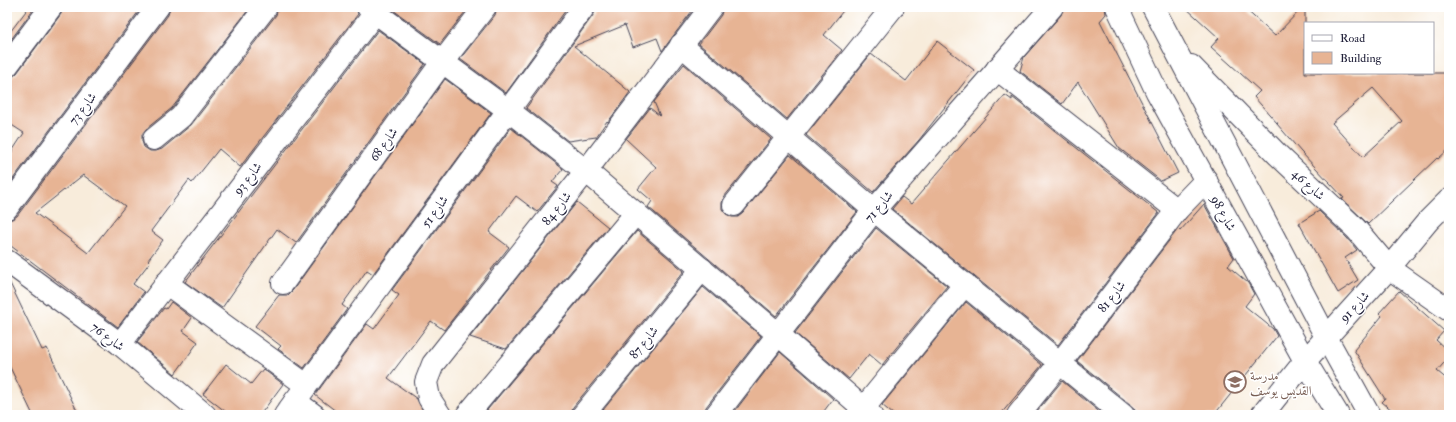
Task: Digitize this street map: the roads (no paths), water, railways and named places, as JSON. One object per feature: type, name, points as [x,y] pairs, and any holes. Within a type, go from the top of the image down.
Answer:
[{"type":"street","points":[[7,66],[51,7]]},
{"type":"street","name":"شارع 73","points":[[7,208],[158,7]]},
{"type":"street","points":[[154,139],[181,117],[266,7]]},
{"type":"street","name":"شارع 68","points":[[283,283],[443,61],[485,7]]},
{"type":"street","name":"شارع 51","points":[[295,400],[584,7]]},
{"type":"street","name":"شارع 84","points":[[440,415],[429,398],[426,382],[433,364],[586,171],[711,7]]},
{"type":"street","points":[[734,205],[894,7]]},
{"type":"street","name":"شارع 71","points":[[716,415],[874,210],[1052,7]]},
{"type":"street","name":"شارع 98","points":[[1117,7],[1156,92],[1305,361],[1338,415]]},
{"type":"street","points":[[1153,7],[1326,338],[1369,415]]},
{"type":"street","points":[[373,9],[508,110],[586,171],[779,335],[864,413],[965,284]]},
{"type":"street","name":"شارع 93","points":[[120,344],[373,9]]},
{"type":"street","points":[[682,45],[874,210],[1123,415]]},
{"type":"street","name":"شارع 46","points":[[1176,51],[1278,155],[1356,229],[1389,268],[1449,310]]},
{"type":"street","points":[[997,70],[1177,210]]},
{"type":"street","name":"شارع 81","points":[[1018,415],[1060,363],[1177,210],[1206,180]]},
{"type":"street","name":"شارع 91","points":[[1262,415],[1305,361],[1389,268],[1428,221],[1449,200]]},
{"type":"street","points":[[467,415],[636,213]]},
{"type":"street","name":"شارع 76","points":[[7,261],[120,344],[205,415]]},
{"type":"street","name":"شارع 87","points":[[583,415],[702,269]]},
{"type":"street","points":[[166,283],[295,400],[314,415]]},
{"type":"place","name":"مدرسة القديس يوسف","points":[[1235,382]]}]
